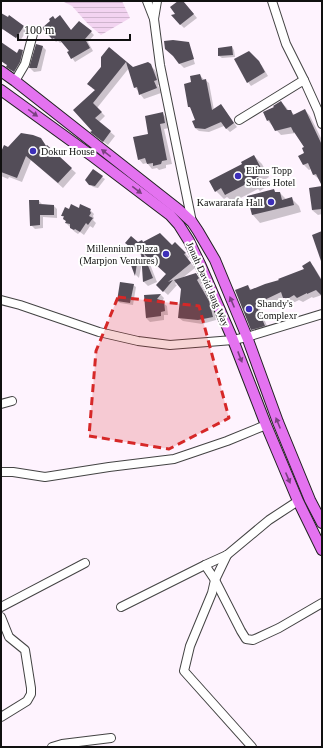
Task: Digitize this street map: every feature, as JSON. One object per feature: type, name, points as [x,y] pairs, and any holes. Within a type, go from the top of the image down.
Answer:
[{"type":"main road","points":[[1,71],[179,210],[192,222],[215,260],[247,337],[278,422],[310,500],[322,523]]},
{"type":"main road","name":"Jonah David Jang Way","points":[[1,90],[170,215],[179,225],[189,241],[233,340],[266,425],[298,501],[322,550]]},
{"type":"street","points":[[147,1],[154,19],[160,65],[192,222]]},
{"type":"street","points":[[154,19],[157,1]]},
{"type":"street","points":[[272,1],[286,44],[320,109],[322,124]]},
{"type":"street","points":[[15,81],[25,64],[33,34]]},
{"type":"street","points":[[239,120],[304,80]]},
{"type":"street","points":[[1,300],[20,305],[98,332],[138,341],[170,345],[233,340],[322,314]]},
{"type":"street","points":[[1,404],[12,401]]},
{"type":"street","points":[[1,472],[13,472],[46,477],[109,466],[174,459],[227,441],[266,425]]},
{"type":"street","points":[[121,607],[227,555],[269,520],[298,501]]},
{"type":"street","points":[[227,555],[215,580],[212,593],[190,646],[184,671],[252,747]]},
{"type":"street","points":[[1,606],[85,563]]},
{"type":"street","points":[[205,565],[215,580],[246,639],[253,640],[279,628],[322,603]]},
{"type":"street","points":[[1,617],[9,637],[25,650],[31,694],[27,701],[1,717]]},
{"type":"street","points":[[52,747],[62,744],[111,738]]},
{"type":"highlighted area","points":[[118,297],[199,306],[229,418],[169,449],[89,436],[96,351]]},
{"type":"shaded area","points":[[62,1],[122,1],[130,18],[101,35],[88,24],[72,6]]},
{"type":"building","points":[[178,1],[183,1],[194,14],[180,25],[171,15],[175,14],[170,7]]},
{"type":"building","points":[[1,13],[8,17],[9,15],[24,26],[16,38],[1,28]]},
{"type":"building","points":[[60,15],[71,30],[79,21],[92,31],[85,39],[90,48],[71,59],[67,52],[69,51],[59,39],[56,41],[54,38],[52,39],[42,28],[53,16],[55,19]]},
{"type":"building","points":[[173,40],[189,42],[194,59],[179,64],[165,49],[164,41]]},
{"type":"building","points":[[1,42],[17,53],[19,49],[23,50],[20,62],[14,72],[6,67],[7,65],[1,61]]},
{"type":"building","points":[[36,44],[43,46],[37,68],[29,68]]},
{"type":"building","points":[[232,46],[233,55],[218,56],[218,48]]},
{"type":"building","points":[[109,47],[133,67],[148,62],[151,64],[157,80],[154,81],[157,88],[139,95],[137,87],[134,88],[126,62],[93,103],[102,112],[95,118],[111,131],[103,142],[90,132],[92,131],[73,110],[95,90],[87,84],[101,67],[101,57]]},
{"type":"building","points":[[249,51],[259,61],[265,72],[247,83],[234,59]]},
{"type":"building","points":[[200,74],[202,80],[206,79],[212,110],[221,104],[234,123],[226,129],[221,122],[205,129],[195,128],[192,121],[195,120],[190,107],[188,107],[184,84],[191,82],[190,76]]},
{"type":"building","points":[[281,101],[287,110],[291,110],[293,115],[305,109],[322,145],[322,186],[316,174],[313,175],[308,163],[303,165],[298,156],[304,153],[302,148],[304,147],[291,127],[275,131],[269,120],[267,121],[263,112],[274,107],[273,106]]},
{"type":"building","points":[[163,112],[165,123],[160,124],[167,160],[162,161],[161,164],[153,166],[153,163],[147,164],[145,158],[138,160],[133,137],[148,134],[145,116]]},
{"type":"building","points":[[21,133],[41,138],[46,146],[47,145],[72,168],[58,183],[26,156],[17,178],[1,172],[1,152],[4,145],[8,147]]},
{"type":"building","name":"Elims Topp Suites Hotel","points":[[254,155],[262,170],[256,173],[260,179],[251,184],[250,182],[225,195],[221,188],[215,192],[209,181],[242,164],[241,162]]},
{"type":"building","points":[[93,169],[103,176],[95,186],[89,185],[85,180]]},
{"type":"building","points":[[322,186],[322,209],[312,210],[309,188]]},
{"type":"building","name":"Kawararafa Hall","points":[[274,189],[275,192],[280,192],[282,200],[292,197],[294,205],[252,215],[247,196]]},
{"type":"building","points":[[29,200],[39,200],[39,204],[54,205],[54,215],[40,215],[40,225],[30,226]]},
{"type":"building","points":[[71,204],[79,208],[80,204],[91,209],[89,216],[93,218],[88,225],[86,223],[80,232],[70,228],[70,224],[65,223],[66,221],[63,219],[64,216],[61,216],[65,207],[69,209]]},
{"type":"building","points":[[322,231],[322,261],[321,261],[312,235]]},
{"type":"building","points":[[160,233],[172,245],[175,242],[186,253],[184,254],[191,263],[168,282],[173,280],[163,292],[156,285],[166,274],[143,253],[153,278],[143,282],[141,253],[137,252],[125,243],[131,236],[138,242],[142,240],[143,242]]},
{"type":"building","points":[[138,257],[135,276],[129,260]]},
{"type":"building","points":[[310,261],[322,281],[322,296],[316,290],[297,298],[294,295],[289,298],[283,298],[281,292],[256,304],[265,326],[251,330],[235,290],[248,285],[250,290],[279,280],[278,279],[304,269],[302,266]]},
{"type":"building","points":[[196,273],[199,278],[197,280],[209,301],[213,317],[198,320],[178,318],[181,289],[174,280]]},
{"type":"building","points":[[120,282],[134,284],[130,303],[117,301]]},
{"type":"building","points":[[161,294],[157,299],[164,301],[165,311],[161,312],[161,316],[146,318],[144,295]]},
{"type":"place","name":"Dokur House","points":[[33,151]]},
{"type":"place","name":"Elims Topp Suites Hotel","points":[[238,176]]},
{"type":"place","name":"Kawararafa Hall","points":[[271,202]]},
{"type":"place","name":"Millennium Plaza (Marpjon Ventures)","points":[[166,254]]},
{"type":"place","name":"Shandy's Complexr","points":[[249,309]]}]
